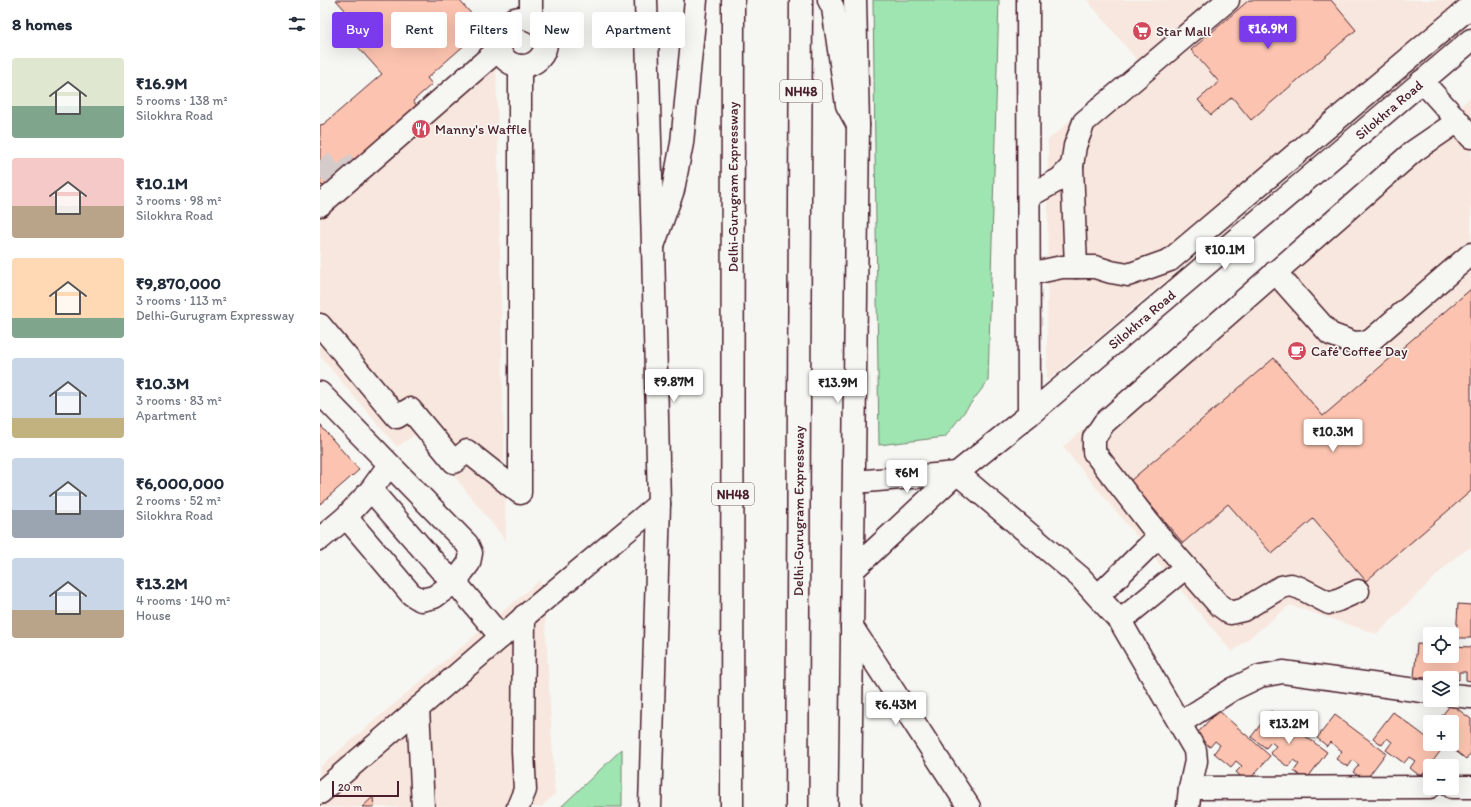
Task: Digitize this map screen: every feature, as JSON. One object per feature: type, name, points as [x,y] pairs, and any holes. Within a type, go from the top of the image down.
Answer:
[{"type":"main road","points":[[646,0],[659,504],[650,807]]},
{"type":"main road","points":[[653,246],[673,190],[682,144],[696,0]]},
{"type":"main road","name":"Delhi-Gurugram Expressway","points":[[732,807],[733,0]]},
{"type":"main road","name":"Delhi-Gurugram Expressway","points":[[797,807],[802,0]]},
{"type":"main road","points":[[829,0],[833,8],[847,105],[858,125]]},
{"type":"main road","points":[[850,807],[854,569],[858,125],[855,0]]},
{"type":"main road","points":[[1028,0],[1029,415]]},
{"type":"main road","points":[[1076,267],[1072,166],[1076,146],[1084,122],[1228,0]]},
{"type":"main road","points":[[1028,274],[1062,267],[1095,267],[1128,275],[1170,260],[1471,6]]},
{"type":"main road","points":[[500,48],[502,56],[507,61],[520,66],[528,65],[536,61],[542,55],[545,48],[543,32],[526,10]]},
{"type":"main road","name":"Silokhra Road","points":[[854,569],[957,473],[1029,415],[1471,40]]},
{"type":"main road","points":[[414,112],[492,48]]},
{"type":"main road","points":[[320,205],[493,48]]},
{"type":"main road","points":[[320,325],[398,418],[410,409],[454,462],[467,451],[520,493],[520,66]]},
{"type":"main road","points":[[1358,591],[1329,603],[1291,585],[1281,587],[1244,610],[1230,613],[1219,605],[1159,536],[1094,452],[1094,438],[1104,423],[1414,151],[1465,129],[1422,82]]},
{"type":"main road","points":[[1029,196],[1060,179],[1072,166]]},
{"type":"main road","points":[[1275,272],[1330,334],[1354,344],[1369,342],[1471,254]]},
{"type":"main road","points":[[320,393],[467,544],[471,553],[469,563],[455,582],[434,597],[421,600],[411,594],[346,517]]},
{"type":"main road","points":[[320,539],[346,517],[371,490],[389,465]]},
{"type":"main road","points":[[855,482],[957,473],[1080,577],[1120,621],[1180,723],[1194,750],[1196,760],[1189,797],[1423,787]]},
{"type":"main road","points":[[371,490],[440,569],[455,582],[500,637]]},
{"type":"main road","points":[[320,793],[524,616],[659,504]]},
{"type":"main road","points":[[1098,596],[1159,536]]},
{"type":"main road","points":[[1120,621],[1186,567]]},
{"type":"main road","points":[[518,807],[525,790],[524,616]]},
{"type":"main road","points":[[852,627],[969,807]]},
{"type":"main road","points":[[1180,723],[1233,689],[1260,676],[1283,672],[1423,691]]},
{"type":"main road","points":[[1459,696],[1471,697]]},
{"type":"main road","points":[[418,708],[423,807]]},
{"type":"main road","points":[[1459,787],[1471,787]]},
{"type":"shaded area","name":"Star Mall","points":[[1087,0],[1208,0],[1138,61]]},
{"type":"shaded area","points":[[1211,0],[1471,0],[1471,23],[1047,381],[1048,140]]},
{"type":"shaded area","points":[[496,57],[506,541],[419,432],[397,447],[320,356],[320,214]]},
{"type":"shaded area","points":[[1471,97],[1471,547],[1453,559],[1377,634],[1290,605],[1232,652],[1063,447]]},
{"type":"shaded area","points":[[540,580],[545,617],[555,794],[541,807],[320,807],[320,767]]},
{"type":"green space","points":[[873,0],[999,0],[988,381],[945,437],[879,445]]},
{"type":"green space","points":[[622,749],[622,807],[561,807]]},
{"type":"building","points":[[336,0],[459,0],[470,12],[455,12],[455,48],[461,48],[427,78],[432,84],[413,101],[417,106],[352,162],[330,194],[322,185],[320,186],[320,125],[324,124],[382,74],[359,48],[383,48],[383,12],[343,12],[345,10]]},
{"type":"building","points":[[1249,0],[1331,0],[1356,30],[1251,120],[1232,97],[1211,115],[1198,100],[1219,82],[1191,50]]},
{"type":"building","points":[[1471,289],[1471,491],[1366,581],[1313,519],[1272,554],[1228,504],[1183,543],[1130,481],[1274,358],[1323,416]]},
{"type":"building","points":[[320,425],[359,470],[320,504]]},
{"type":"building","points":[[1458,604],[1471,605],[1471,638],[1459,638],[1459,627],[1457,627]]},
{"type":"building","points":[[1417,644],[1423,644],[1423,663],[1459,663],[1459,646],[1471,647],[1471,681],[1466,680],[1466,672],[1459,671],[1423,671],[1423,678],[1414,677]]},
{"type":"building","points":[[1449,707],[1455,707],[1471,719],[1471,753],[1466,759],[1456,751],[1459,751],[1459,715],[1442,715]]},
{"type":"building","points":[[1218,710],[1270,756],[1247,782],[1236,772],[1242,766],[1236,761],[1231,767],[1214,753],[1220,745],[1215,741],[1210,747],[1196,735]]},
{"type":"building","points":[[1271,711],[1327,752],[1306,780],[1294,771],[1299,764],[1293,760],[1288,767],[1270,753],[1276,746],[1271,742],[1266,748],[1251,737]]},
{"type":"building","points":[[1393,712],[1423,735],[1423,751],[1440,751],[1434,759],[1423,759],[1423,774],[1421,777],[1410,768],[1415,761],[1409,757],[1404,763],[1386,750],[1392,742],[1387,738],[1382,745],[1373,738]]},
{"type":"building","points":[[1335,715],[1386,753],[1365,781],[1353,772],[1359,765],[1353,760],[1348,767],[1336,759],[1342,751],[1330,742],[1327,746],[1317,738]]},
{"type":"building","points":[[373,797],[374,807],[362,807]]},
{"type":"tunnel","points":[[320,160],[337,180],[357,162]]},
{"type":"place","name":"Star Mall","points":[[1142,31]]},
{"type":"place","name":"Manny's Waffle","points":[[421,129]]},
{"type":"place","name":"Café Coffee Day","points":[[1297,351]]}]
